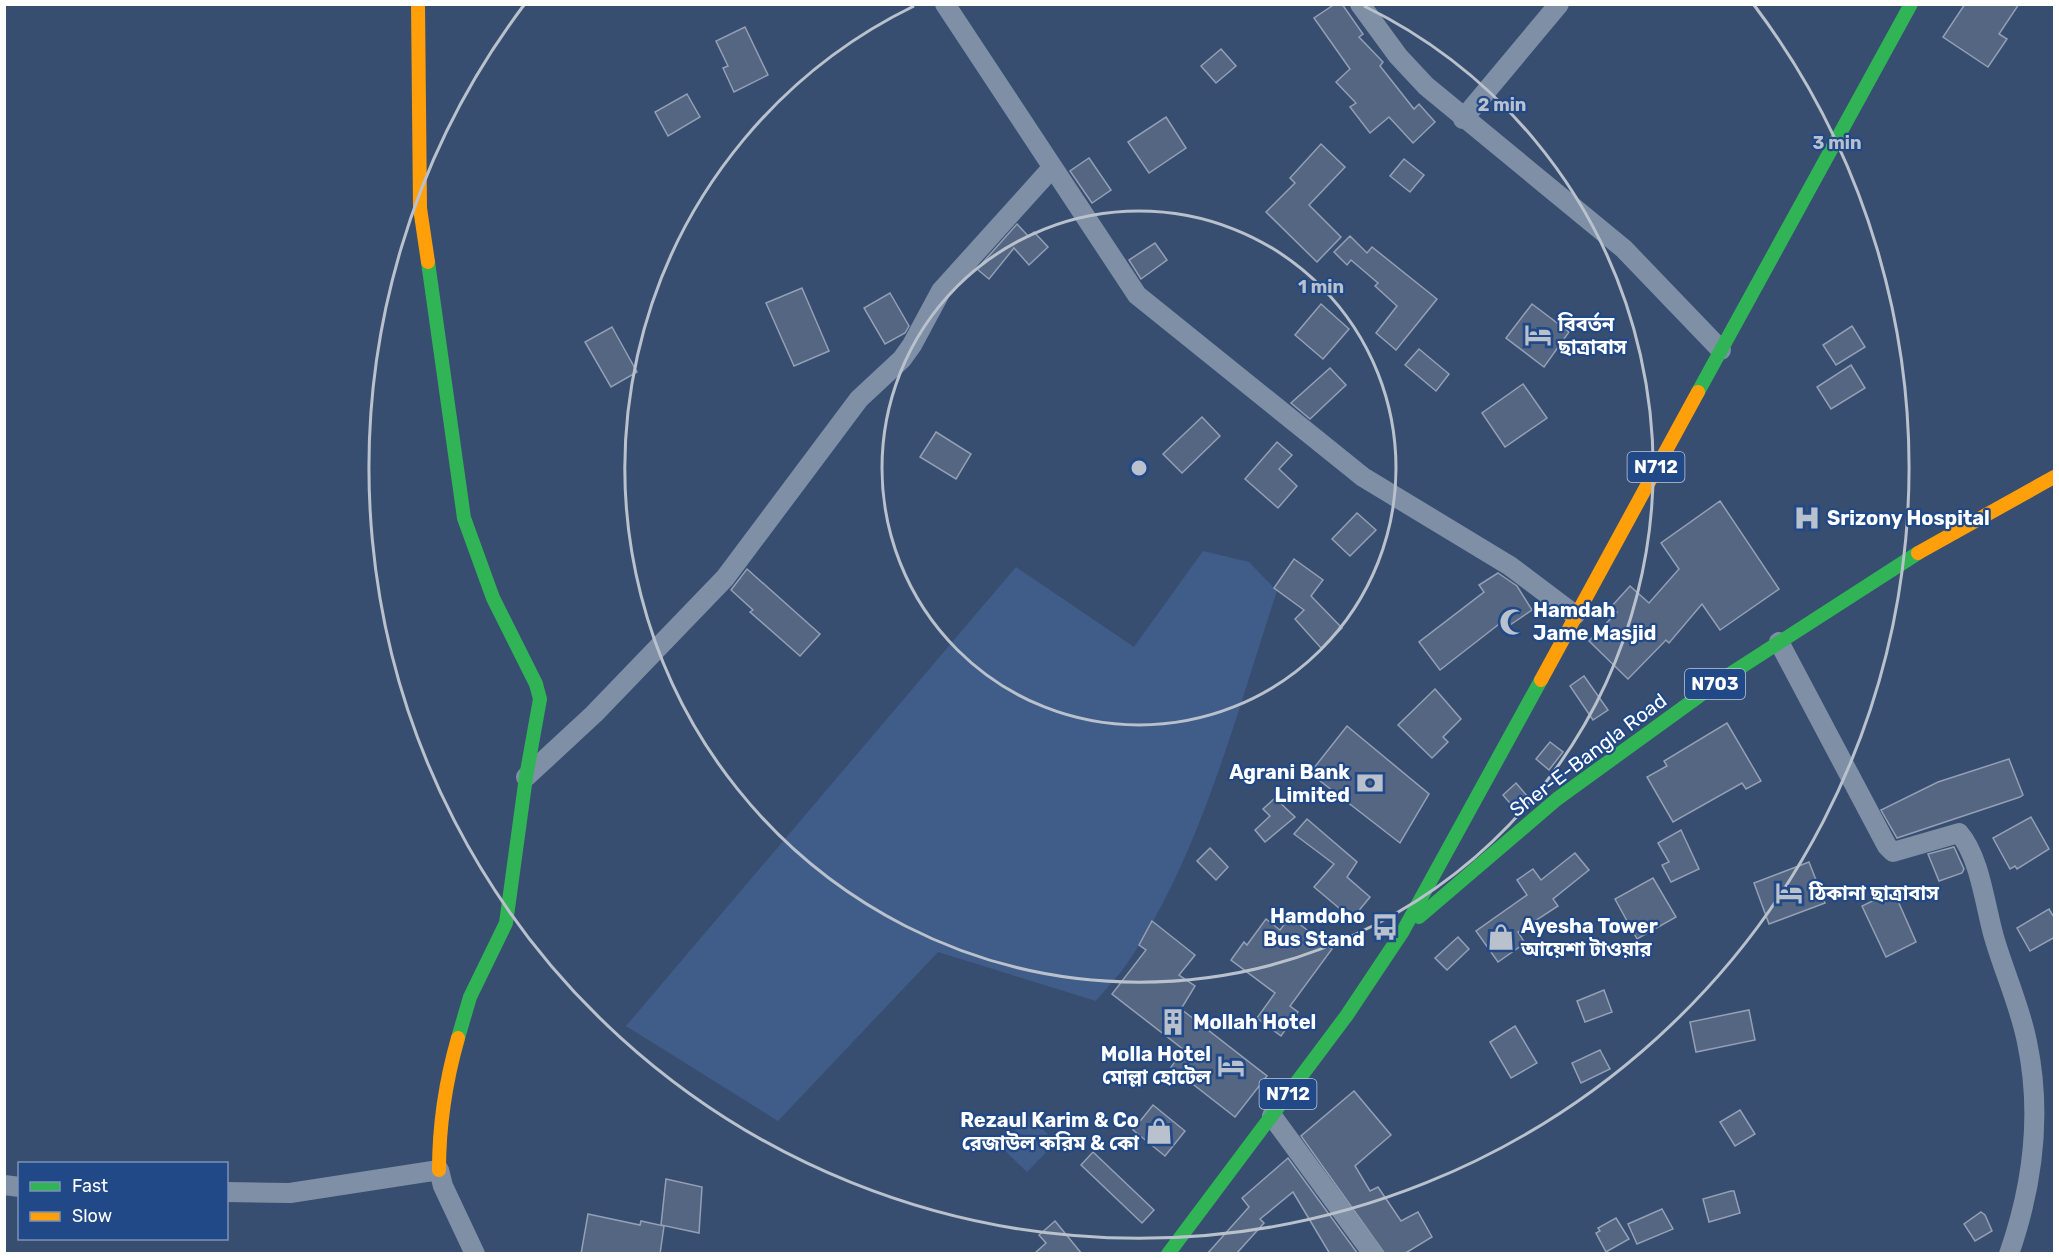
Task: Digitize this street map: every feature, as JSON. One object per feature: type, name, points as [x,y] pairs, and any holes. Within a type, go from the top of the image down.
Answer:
[{"type":"main road","points":[[418,4],[421,219],[464,518],[493,598],[536,684],[540,699],[526,777],[506,922],[470,997],[450,1066],[439,1146],[439,1170]]},
{"type":"main road","name":"N712","points":[[1168,1254],[1347,1015],[1403,931],[1911,4]]},
{"type":"main road","name":"Sher-E-Bangla Road","points":[[1403,931],[1557,799],[1724,678],[1931,545],[2055,477]]},
{"type":"street","points":[[945,4],[1051,169],[1137,295],[1363,477],[1510,566],[1575,615]]},
{"type":"street","points":[[1360,4],[1398,56],[1426,86],[1463,119],[1624,249],[1721,350]]},
{"type":"street","points":[[1463,119],[1559,4]]},
{"type":"street","points":[[526,777],[594,714],[725,578],[859,399],[902,359],[941,291],[1051,169]]},
{"type":"street","points":[[1779,642],[1887,846],[1893,852],[1959,833],[1980,880],[1994,935],[2027,1041],[2033,1087],[2035,1139],[2030,1174],[2022,1218],[2009,1254]]},
{"type":"street","points":[[1272,1116],[1373,1254]]},
{"type":"street","points":[[228,1192],[290,1193],[439,1170],[443,1186],[475,1254]]},
{"type":"water","points":[[1203,551],[1249,562],[1277,591],[1214,782],[1176,876],[1154,920],[1128,962],[1096,1001],[938,952],[778,1121],[626,1026],[1016,567],[1134,647]]},
{"type":"water","points":[[1029,1116],[1056,1142],[1027,1172],[1000,1146]]},
{"type":"building","points":[[1335,4],[1342,4],[1363,34],[1359,37],[1383,62],[1380,66],[1414,109],[1419,104],[1435,122],[1413,143],[1389,117],[1370,133],[1350,107],[1356,103],[1336,82],[1350,69],[1314,18]]},
{"type":"building","points":[[1965,4],[2019,4],[1999,34],[2007,39],[1988,67],[1943,37]]},
{"type":"building","points":[[745,27],[768,75],[734,92],[723,68],[728,66],[716,41]]},
{"type":"building","points":[[1221,49],[1236,66],[1216,83],[1201,66]]},
{"type":"building","points":[[687,94],[700,117],[668,136],[655,112]]},
{"type":"building","points":[[1166,117],[1186,148],[1149,173],[1128,142]]},
{"type":"building","points":[[1321,144],[1345,167],[1309,205],[1341,237],[1317,262],[1266,212],[1295,183],[1290,178]]},
{"type":"building","points":[[1089,158],[1111,190],[1092,203],[1070,171]]},
{"type":"building","points":[[1404,159],[1424,175],[1410,192],[1390,176]]},
{"type":"building","points":[[1017,224],[1029,237],[1034,232],[1048,247],[1029,265],[1014,248],[989,279],[977,269]]},
{"type":"building","points":[[1350,236],[1367,253],[1372,247],[1437,299],[1396,350],[1376,333],[1397,306],[1375,286],[1378,283],[1351,260],[1347,265],[1334,252]]},
{"type":"building","points":[[1155,243],[1167,260],[1141,279],[1129,260]]},
{"type":"building","points":[[802,288],[829,351],[794,366],[766,303]]},
{"type":"building","points":[[890,293],[909,326],[905,333],[885,344],[864,308]]},
{"type":"building","points":[[1321,304],[1349,329],[1323,359],[1295,335]]},
{"type":"building","name":"বিবর্তন ছাত্রাবাস","points":[[1532,304],[1569,332],[1544,367],[1506,338]]},
{"type":"building","points":[[1852,326],[1865,347],[1836,365],[1823,345]]},
{"type":"building","points":[[612,327],[637,372],[611,387],[585,342]]},
{"type":"building","points":[[1419,349],[1449,374],[1436,391],[1405,365]]},
{"type":"building","points":[[1851,365],[1865,388],[1831,409],[1817,387]]},
{"type":"building","points":[[1330,368],[1346,385],[1310,419],[1291,403]]},
{"type":"building","points":[[1523,384],[1547,418],[1505,447],[1482,413]]},
{"type":"building","points":[[1202,417],[1220,436],[1182,473],[1163,454]]},
{"type":"building","points":[[936,432],[971,454],[956,479],[920,457]]},
{"type":"building","points":[[1277,442],[1292,455],[1279,469],[1297,486],[1278,508],[1245,479]]},
{"type":"building","points":[[1720,501],[1779,589],[1720,630],[1702,604],[1669,643],[1666,640],[1628,679],[1589,641],[1617,612],[1611,607],[1630,586],[1649,603],[1679,569],[1661,543]]},
{"type":"building","points":[[1357,513],[1376,530],[1350,556],[1332,539]]},
{"type":"building","points":[[1294,559],[1323,580],[1311,596],[1342,628],[1321,648],[1295,619],[1304,610],[1274,588]]},
{"type":"building","points":[[747,569],[820,634],[800,656],[750,612],[753,610],[731,590]]},
{"type":"building","points":[[1498,573],[1517,586],[1532,610],[1507,627],[1503,621],[1440,670],[1419,642],[1484,592],[1479,585]]},
{"type":"building","points":[[1584,676],[1608,710],[1593,720],[1570,686]]},
{"type":"building","points":[[1435,689],[1461,719],[1443,737],[1448,742],[1432,758],[1398,725]]},
{"type":"building","points":[[1727,723],[1761,781],[1746,789],[1742,783],[1673,822],[1647,777],[1667,766],[1664,761]]},
{"type":"building","name":"Agrani Bank Limited","points":[[1347,726],[1429,794],[1400,843],[1310,773]]},
{"type":"building","points":[[1550,742],[1563,752],[1549,770],[1536,759]]},
{"type":"building","points":[[2009,759],[2023,795],[2020,797],[1897,838],[1881,810],[1938,782]]},
{"type":"building","points":[[1516,783],[1528,797],[1515,809],[1503,795]]},
{"type":"building","points":[[1275,798],[1295,817],[1265,842],[1255,830],[1270,816],[1263,809]]},
{"type":"building","points":[[2031,817],[2049,849],[2017,869],[2015,866],[2010,869],[1993,838]]},
{"type":"building","points":[[1307,819],[1357,862],[1347,877],[1370,897],[1352,919],[1314,887],[1334,864],[1294,834]]},
{"type":"building","points":[[1681,830],[1699,869],[1671,882],[1662,865],[1669,862],[1658,843]]},
{"type":"building","points":[[1954,847],[1964,869],[1962,873],[1939,881],[1928,854]]},
{"type":"building","points":[[1210,848],[1228,867],[1216,880],[1197,861]]},
{"type":"building","points":[[1575,853],[1589,870],[1553,899],[1558,906],[1518,932],[1525,943],[1498,962],[1476,931],[1527,895],[1517,880],[1533,869],[1541,880]]},
{"type":"building","name":"ঠিকানা ছাত্রাবাস","points":[[1809,862],[1825,903],[1769,924],[1754,883]]},
{"type":"building","points":[[1653,878],[1676,917],[1637,939],[1615,899]]},
{"type":"building","points":[[1894,892],[1916,942],[1886,957],[1862,906]]},
{"type":"building","points":[[2049,909],[2055,919],[2055,937],[2030,951],[2017,928]]},
{"type":"building","points":[[1290,917],[1332,949],[1290,1006],[1298,1012],[1281,1036],[1257,1018],[1275,993],[1231,960],[1244,942],[1247,945],[1266,919],[1280,930]]},
{"type":"building","name":"Mollah Hotel","points":[[1152,921],[1195,955],[1179,975],[1195,986],[1181,1009],[1267,1076],[1235,1117],[1171,1067],[1184,1050],[1112,994],[1146,950],[1139,945]]},
{"type":"building","points":[[1458,937],[1469,949],[1447,970],[1435,958]]},
{"type":"building","points":[[1604,990],[1612,1012],[1585,1022],[1577,1001]]},
{"type":"building","points":[[1749,1010],[1755,1040],[1696,1052],[1690,1022]]},
{"type":"building","points":[[1515,1026],[1537,1063],[1511,1078],[1490,1042]]},
{"type":"building","points":[[1600,1050],[1610,1069],[1581,1083],[1572,1063]]},
{"type":"building","points":[[1354,1091],[1391,1135],[1355,1166],[1370,1191],[1378,1187],[1401,1221],[1418,1212],[1432,1237],[1404,1254],[1385,1254],[1301,1136]]},
{"type":"building","name":"Rezaul Karim & Co রেজাউল করিম & কো","points":[[1153,1105],[1185,1131],[1165,1156],[1133,1130]]},
{"type":"building","points":[[1740,1110],[1755,1134],[1735,1146],[1720,1122]]},
{"type":"building","points":[[1093,1152],[1154,1210],[1142,1223],[1081,1165]]},
{"type":"building","points":[[1288,1158],[1358,1254],[1330,1254],[1293,1192],[1260,1219],[1264,1223],[1236,1254],[1207,1254],[1249,1207],[1242,1198]]},
{"type":"building","points":[[666,1179],[702,1187],[699,1233],[661,1225]]},
{"type":"building","points":[[1734,1191],[1740,1213],[1709,1222],[1703,1199]]},
{"type":"building","points":[[1662,1209],[1673,1229],[1637,1244],[1628,1224]]},
{"type":"building","points":[[1981,1212],[1985,1215],[1992,1231],[1975,1241],[1964,1224]]},
{"type":"building","points":[[588,1214],[640,1225],[641,1221],[664,1226],[660,1254],[581,1254]]},
{"type":"building","points":[[1616,1218],[1629,1239],[1606,1252],[1596,1233],[1600,1231],[1598,1228]]},
{"type":"building","points":[[1055,1221],[1082,1254],[1034,1254],[1046,1243],[1039,1235]]},
{"type":"traffic: fast","points":[[1698,392],[1911,4]]},
{"type":"traffic: fast","points":[[428,262],[464,518],[493,598],[536,684],[540,699],[526,777],[506,923],[470,997],[458,1038]]},
{"type":"traffic: fast","points":[[1419,917],[1557,799],[1724,678],[1918,553]]},
{"type":"traffic: fast","points":[[1168,1254],[1347,1015],[1403,931],[1541,680]]},
{"type":"traffic: slow","points":[[418,4],[420,208],[428,262]]},
{"type":"traffic: slow","points":[[1541,680],[1698,392]]},
{"type":"traffic: slow","points":[[1918,553],[2054,477]]},
{"type":"traffic: slow","points":[[439,1170],[444,1103],[458,1038]]},
{"type":"place","name":"বিবর্তন ছাত্রাবাস","points":[[1538,335]]},
{"type":"place","name":"Srizony Hospital","points":[[1807,518]]},
{"type":"place","name":"Hamdah Jame Masjid","points":[[1513,622]]},
{"type":"place","name":"Agrani Bank Limited","points":[[1370,783]]},
{"type":"place","name":"ঠিকানা ছাত্রাবাস","points":[[1789,893]]},
{"type":"place","name":"Hamdoho Bus Stand","points":[[1385,927]]},
{"type":"place","name":"Ayesha Tower আয়েশা টাওয়ার","points":[[1501,937]]},
{"type":"place","name":"Mollah Hotel","points":[[1173,1022]]},
{"type":"place","name":"Molla Hotel মোল্লা হোটেল","points":[[1231,1066]]},
{"type":"place","name":"Rezaul Karim & Co রেজাউল করিম & কো","points":[[1159,1131]]}]
